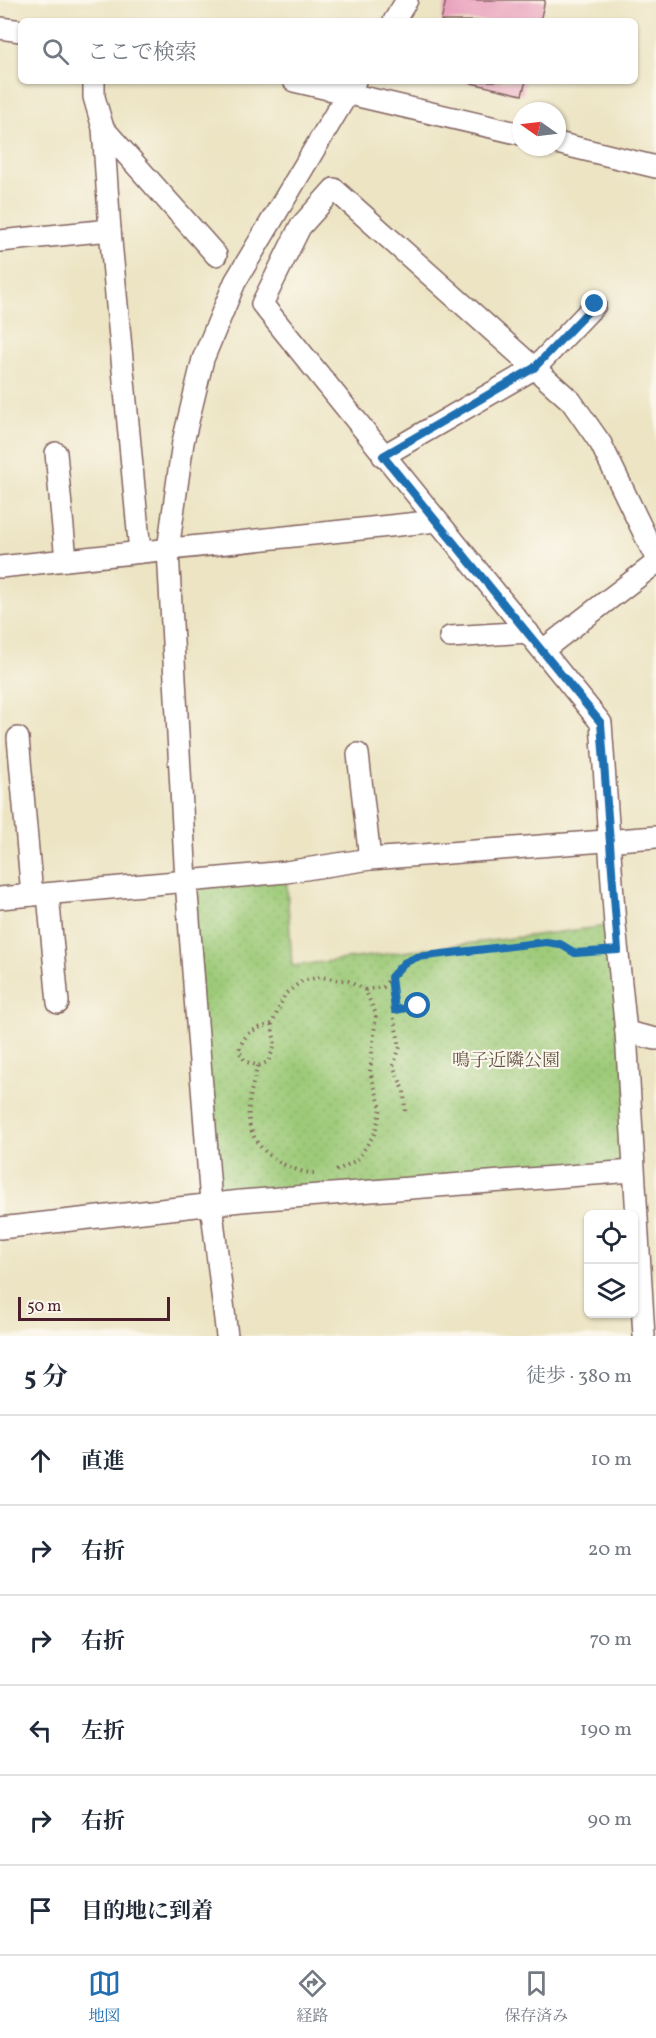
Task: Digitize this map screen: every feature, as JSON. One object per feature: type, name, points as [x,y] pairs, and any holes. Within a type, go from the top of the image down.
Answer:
[{"type":"street","points":[[396,18],[407,0]]},
{"type":"street","points":[[0,28],[18,31]]},
{"type":"street","points":[[94,84],[94,97],[103,128],[110,230],[140,552]]},
{"type":"street","points":[[329,84],[352,86],[512,131]]},
{"type":"street","points":[[227,1336],[211,1203],[186,881],[168,550],[183,442],[203,358],[235,282],[352,86]]},
{"type":"street","points":[[103,128],[216,255]]},
{"type":"street","points":[[566,145],[656,167]]},
{"type":"street","points":[[644,1336],[626,1032],[601,723],[262,304],[300,227],[334,189],[571,401],[601,444],[656,558]]},
{"type":"street","points":[[0,241],[110,230]]},
{"type":"street","points":[[383,456],[534,368],[595,304]]},
{"type":"street","points":[[56,453],[66,560]]},
{"type":"street","points":[[0,567],[437,521]]},
{"type":"street","points":[[543,650],[656,563]]},
{"type":"street","points":[[450,637],[528,632]]},
{"type":"street","points":[[18,738],[58,1003]]},
{"type":"street","points":[[358,754],[370,859]]},
{"type":"street","points":[[0,898],[286,872],[370,859],[656,837]]},
{"type":"street","points":[[626,1032],[656,1039]]},
{"type":"street","points":[[0,1228],[211,1203],[633,1171]]},
{"type":"path","points":[[272,1024],[247,1033],[239,1051],[245,1061],[258,1066],[268,1062],[275,1045],[272,1024],[285,994],[302,981],[320,977],[348,981],[365,990],[383,987],[404,963],[417,957],[546,942],[560,944],[575,953],[618,950]]},
{"type":"path","points":[[391,977],[400,1047],[393,1066],[404,1090],[405,1113]]},
{"type":"path","points":[[326,1173],[334,1173],[357,1160],[375,1133],[381,1108],[370,1071],[376,1014],[365,990]]},
{"type":"path","points":[[395,1010],[418,1006]]},
{"type":"path","points":[[258,1066],[249,1096],[248,1118],[253,1138],[267,1154],[283,1164],[310,1173],[318,1173]]},
{"type":"green space","name":"鳴子近隣公園","points":[[286,872],[292,966],[615,925],[633,1171],[211,1203],[186,881]]},
{"type":"building","points":[[446,0],[545,0],[541,18],[442,18]]},
{"type":"building","points":[[476,84],[525,84],[522,95]]},
{"type":"route","points":[[418,1006],[395,1010],[391,977],[404,963],[417,957],[546,942],[560,944],[575,953],[618,950],[601,723],[383,456],[534,368],[595,304]]}]
